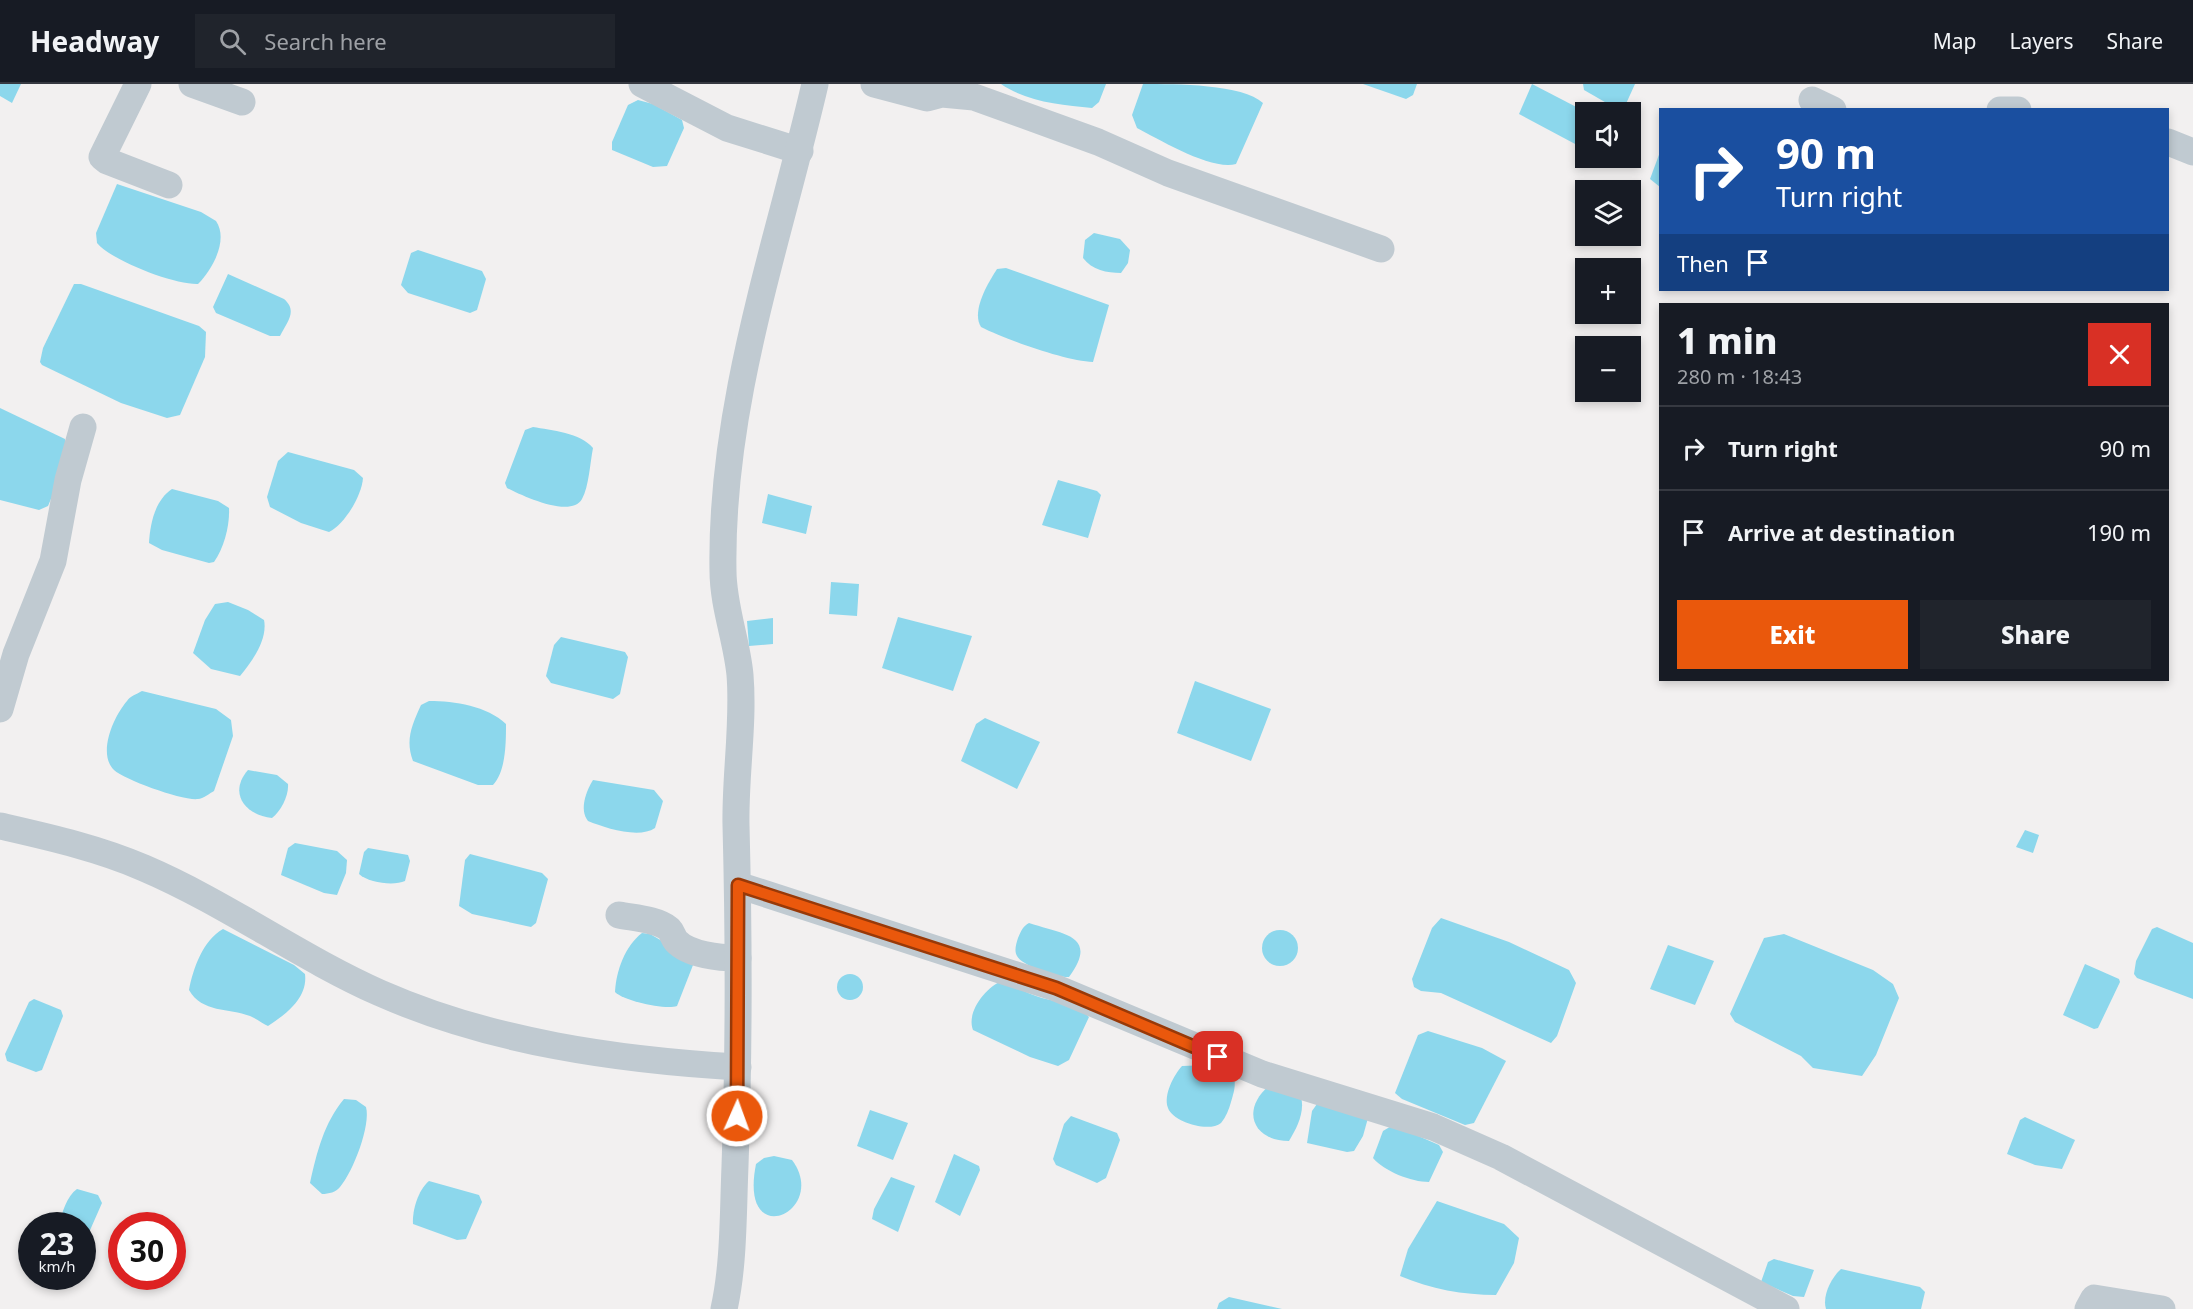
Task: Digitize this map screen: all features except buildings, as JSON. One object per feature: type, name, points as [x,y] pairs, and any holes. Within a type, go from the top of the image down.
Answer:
[{"type":"street","points":[[138,84],[102,157],[169,185]]},
{"type":"street","points":[[192,84],[242,102]]},
{"type":"street","points":[[642,84],[727,128],[800,151]]},
{"type":"street","points":[[724,1309],[732,1220],[738,1067],[736,813],[740,676],[723,573],[729,467],[749,347],[771,248],[800,151],[815,84]]},
{"type":"street","points":[[874,84],[927,98],[942,94],[974,97],[1098,142],[1168,173],[1381,249]]},
{"type":"street","points":[[2169,142],[2193,152]]},
{"type":"street","points":[[0,709],[16,654],[53,561],[68,480],[83,427]]},
{"type":"street","points":[[0,826],[62,841],[143,867],[194,892],[341,974],[434,1013],[507,1034],[598,1053],[738,1067]]},
{"type":"street","points":[[738,885],[1056,988],[1262,1074],[1433,1127],[1501,1157],[1786,1309]]},
{"type":"street","points":[[620,915],[669,929],[676,941],[686,948],[723,958],[738,958]]},
{"type":"street","points":[[2088,1309],[2094,1298],[2162,1309]]},
{"type":"water","points":[[0,84],[21,84],[12,103],[0,96]]},
{"type":"water","points":[[1001,84],[1106,84],[1099,102],[1092,108],[1033,99]]},
{"type":"water","points":[[1143,84],[1208,86],[1240,92],[1263,103],[1236,164],[1226,165],[1200,159],[1137,128],[1132,115]]},
{"type":"water","points":[[1363,84],[1417,84],[1413,95],[1406,99]]},
{"type":"water","points":[[1532,84],[1575,106],[1575,144],[1519,114]]},
{"type":"water","points":[[1583,84],[1635,84],[1627,102],[1605,102],[1584,90]]},
{"type":"water","points":[[638,100],[653,104],[682,120],[684,128],[667,166],[653,167],[612,150],[612,142],[628,105]]},
{"type":"water","points":[[1659,155],[1659,186],[1650,179]]},
{"type":"water","points":[[117,184],[201,212],[216,221],[220,229],[220,246],[209,271],[198,284],[175,281],[144,271],[116,257],[97,243],[96,233]]},
{"type":"water","points":[[1094,233],[1120,239],[1130,250],[1128,263],[1121,273],[1100,270],[1083,258],[1085,240]]},
{"type":"water","points":[[418,250],[482,271],[486,279],[477,310],[470,313],[408,293],[401,285],[411,253]]},
{"type":"water","points":[[1006,268],[1109,305],[1093,362],[1067,358],[1036,349],[981,327],[978,313],[982,297],[997,269]]},
{"type":"water","points":[[228,274],[284,299],[288,303],[290,317],[280,336],[270,336],[216,313],[213,307]]},
{"type":"water","points":[[74,284],[81,284],[199,326],[206,332],[205,357],[180,415],[167,418],[121,403],[42,365],[40,362],[43,348]]},
{"type":"water","points":[[0,408],[65,439],[67,461],[48,506],[39,510],[0,500]]},
{"type":"water","points":[[533,427],[573,436],[593,448],[586,488],[582,499],[576,505],[568,507],[546,504],[507,488],[505,483],[525,430]]},
{"type":"water","points":[[288,452],[354,470],[363,478],[360,492],[352,508],[341,523],[329,532],[301,523],[270,507],[267,497],[278,461]]},
{"type":"water","points":[[1058,480],[1097,491],[1101,495],[1088,538],[1042,525]]},
{"type":"water","points":[[172,489],[218,501],[229,508],[226,536],[214,562],[209,563],[162,550],[149,543],[152,520],[161,499]]},
{"type":"water","points":[[768,494],[812,506],[806,534],[762,523]]},
{"type":"water","points":[[831,582],[859,584],[857,616],[829,614]]},
{"type":"water","points":[[228,602],[264,620],[264,635],[261,642],[254,657],[240,676],[211,669],[193,653],[205,620],[215,604]]},
{"type":"water","points":[[898,617],[972,636],[953,691],[882,668]]},
{"type":"water","points":[[773,618],[773,644],[749,646],[747,621]]},
{"type":"water","points":[[561,637],[625,652],[628,657],[620,694],[613,699],[551,683],[546,676],[554,645]]},
{"type":"water","points":[[1195,681],[1271,709],[1251,761],[1177,733]]},
{"type":"water","points":[[142,691],[216,709],[231,720],[233,736],[214,791],[200,799],[180,797],[141,784],[114,770],[107,754],[109,735],[128,699]]},
{"type":"water","points":[[429,701],[470,706],[490,713],[506,724],[503,765],[493,785],[478,785],[413,761],[410,746],[411,733],[421,705]]},
{"type":"water","points":[[985,718],[1040,742],[1017,789],[961,761],[976,724]]},
{"type":"water","points":[[248,770],[277,775],[288,784],[284,803],[272,818],[254,812],[242,802],[240,787]]},
{"type":"water","points":[[593,780],[654,790],[663,801],[655,828],[640,833],[612,829],[588,821],[585,817],[584,806]]},
{"type":"water","points":[[2025,830],[2039,835],[2033,853],[2016,847]]},
{"type":"water","points":[[295,843],[337,851],[347,860],[346,873],[337,895],[324,893],[281,875],[288,848]]},
{"type":"water","points":[[368,848],[408,855],[410,861],[405,881],[382,883],[369,880],[359,874],[364,852]]},
{"type":"water","points":[[470,854],[542,873],[548,879],[536,923],[531,927],[472,914],[459,906],[465,860]]},
{"type":"water","points":[[1441,918],[1509,942],[1569,970],[1576,983],[1557,1036],[1551,1043],[1441,993],[1421,991],[1414,987],[1412,979],[1432,928]]},
{"type":"water","points":[[1029,923],[1064,934],[1079,944],[1078,963],[1069,977],[1041,971],[1026,964],[1017,956],[1015,950],[1018,938]]},
{"type":"water","points":[[2157,927],[2193,943],[2193,999],[2137,978],[2134,974],[2136,961],[2152,929]]},
{"type":"water","points":[[223,929],[294,965],[305,974],[303,991],[299,998],[288,1011],[268,1026],[250,1016],[216,1009],[201,1003],[189,990],[196,964],[210,940]]},
{"type":"water","points":[[1280,930],[1293,935],[1298,948],[1293,961],[1280,966],[1267,961],[1262,948],[1267,935]]},
{"type":"water","points":[[642,933],[650,934],[695,960],[677,1006],[664,1007],[645,1004],[627,999],[615,992],[622,960],[636,938]]},
{"type":"water","points":[[1784,934],[1873,970],[1893,984],[1899,998],[1876,1055],[1862,1076],[1813,1068],[1801,1056],[1735,1022],[1730,1014],[1764,938]]},
{"type":"water","points":[[1668,945],[1714,961],[1695,1005],[1650,989]]},
{"type":"water","points":[[2085,964],[2119,979],[2120,982],[2098,1028],[2094,1029],[2063,1015]]},
{"type":"water","points":[[850,974],[859,978],[863,987],[859,996],[850,1000],[841,996],[837,987],[841,978]]},
{"type":"water","points":[[1002,981],[1037,996],[1072,1005],[1089,1017],[1069,1060],[1058,1066],[1030,1057],[973,1030],[972,1016],[979,1001],[984,994]]},
{"type":"water","points":[[34,999],[61,1010],[63,1016],[42,1070],[36,1072],[7,1061],[5,1054],[29,1002]]},
{"type":"water","points":[[1428,1031],[1482,1048],[1506,1061],[1474,1123],[1465,1125],[1402,1099],[1395,1093],[1418,1035]]},
{"type":"water","points":[[1209,1065],[1234,1075],[1234,1089],[1228,1110],[1221,1123],[1215,1126],[1200,1126],[1184,1122],[1168,1108],[1168,1091],[1182,1066]]},
{"type":"water","points":[[1269,1086],[1301,1097],[1301,1114],[1289,1141],[1266,1136],[1255,1122],[1253,1114],[1255,1104]]},
{"type":"water","points":[[344,1099],[356,1100],[366,1107],[366,1125],[355,1160],[345,1180],[336,1190],[322,1194],[310,1183],[326,1128]]},
{"type":"water","points":[[1317,1104],[1368,1118],[1363,1136],[1354,1151],[1347,1152],[1307,1143],[1312,1111]]},
{"type":"water","points":[[870,1110],[908,1123],[893,1160],[857,1146]]},
{"type":"water","points":[[1071,1116],[1117,1133],[1120,1140],[1106,1178],[1097,1183],[1056,1165],[1053,1159],[1064,1124]]},
{"type":"water","points":[[2025,1117],[2075,1140],[2062,1169],[2035,1165],[2007,1154],[2020,1120]]},
{"type":"water","points":[[1393,1125],[1439,1145],[1443,1152],[1429,1182],[1398,1175],[1373,1158],[1383,1131]]},
{"type":"water","points":[[954,1154],[979,1166],[980,1170],[960,1216],[935,1202]]},
{"type":"water","points":[[774,1156],[792,1160],[801,1179],[800,1195],[793,1207],[782,1215],[770,1216],[759,1209],[754,1192],[756,1164],[764,1158]]},
{"type":"water","points":[[891,1177],[915,1186],[898,1232],[872,1219],[874,1209]]},
{"type":"water","points":[[429,1181],[479,1195],[482,1202],[466,1239],[457,1240],[413,1224],[416,1201]]},
{"type":"water","points":[[77,1189],[98,1195],[102,1203],[96,1217],[96,1212],[63,1212],[70,1196]]},
{"type":"water","points":[[1437,1201],[1504,1224],[1519,1238],[1514,1263],[1496,1295],[1447,1290],[1400,1276],[1408,1249]]},
{"type":"water","points":[[1774,1259],[1814,1270],[1804,1297],[1793,1296],[1761,1282],[1768,1262]]},
{"type":"water","points":[[1841,1269],[1920,1287],[1925,1292],[1921,1309],[1826,1309],[1825,1299],[1828,1288]]},
{"type":"water","points":[[1229,1297],[1282,1309],[1217,1309],[1219,1303]]},
{"type":"route","points":[[737,1116],[738,885],[982,962],[1056,988],[1218,1057]]}]
